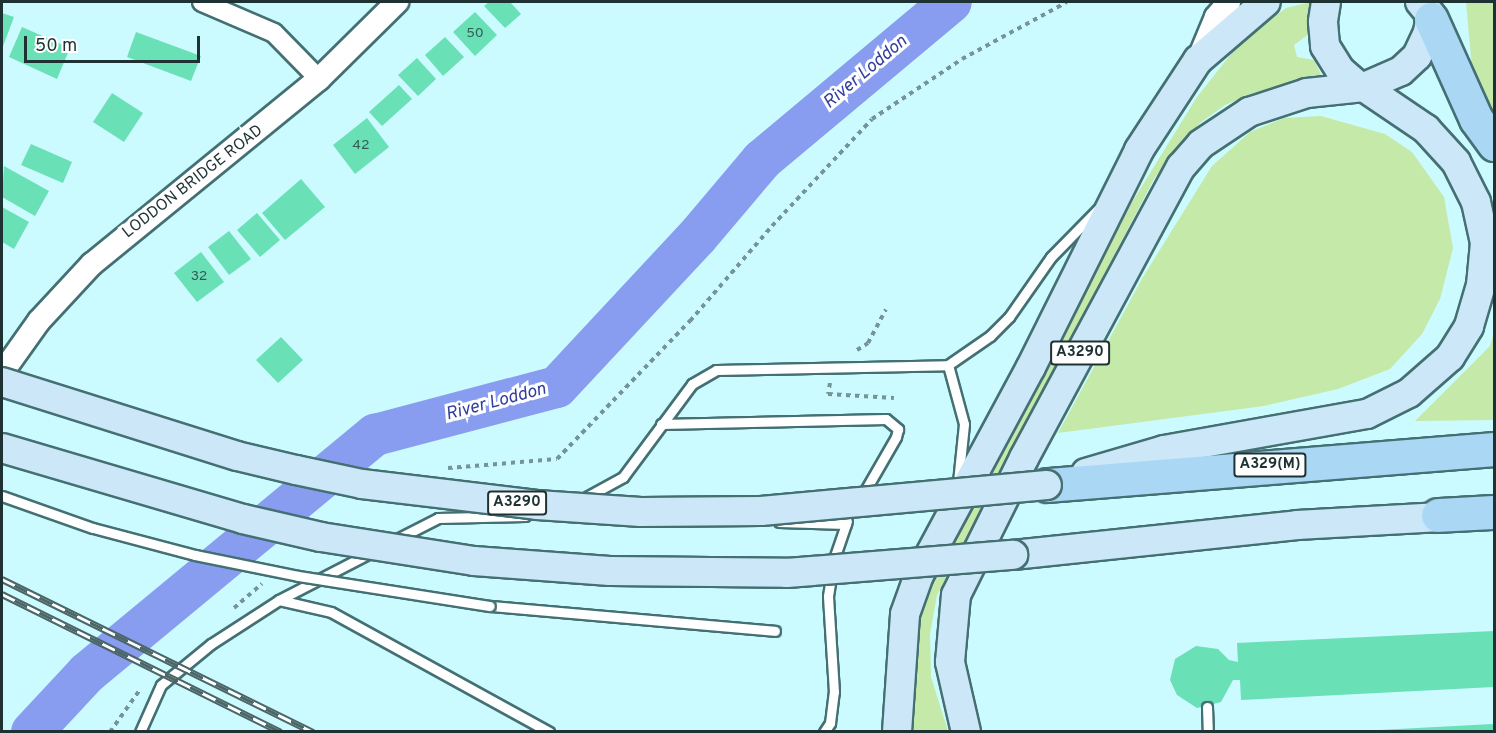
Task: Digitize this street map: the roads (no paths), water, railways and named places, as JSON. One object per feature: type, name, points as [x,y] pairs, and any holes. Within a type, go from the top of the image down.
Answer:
[{"type":"highway","points":[[1430,9],[1476,119],[1494,144]]},
{"type":"highway","name":"A329(M)","points":[[1047,485],[1494,449]]},
{"type":"highway","points":[[1438,515],[1494,512]]},
{"type":"main road","name":"A3290","points":[[897,732],[905,614],[919,575],[1036,356],[1115,192],[1198,60],[1266,2]]},
{"type":"main road","points":[[1326,2],[1323,22],[1325,46],[1340,70],[1360,86],[1386,80],[1409,65],[1423,45],[1430,9]]},
{"type":"main road","name":"A3290","points":[[2,382],[237,456],[296,470],[362,484],[537,505],[652,512],[761,511],[1047,485],[1164,450],[1367,414],[1409,393],[1450,357],[1469,326],[1481,285],[1485,243],[1476,202],[1456,162],[1426,129],[1360,86],[1307,93],[1249,112],[1201,144],[1181,167],[1047,415],[956,595],[950,625],[950,662],[966,732]]},
{"type":"main road","points":[[2,448],[243,519],[321,537],[474,561],[610,571],[788,573],[1013,555],[1285,526],[1438,515],[1494,517]]},
{"type":"street","points":[[202,2],[274,33],[319,80]]},
{"type":"street","name":"LODDON BRIDGE ROAD","points":[[2,373],[39,321],[92,264],[319,80],[397,2]]},
{"type":"street","points":[[1198,60],[1216,17],[1229,2]]},
{"type":"lane","points":[[551,516],[623,477],[692,384],[716,370],[948,364],[990,336],[1009,317],[1051,257],[1115,192]]},
{"type":"lane","points":[[948,364],[964,424],[955,504]]},
{"type":"lane","points":[[661,424],[886,419],[893,422],[898,429],[896,437],[846,524],[828,596],[834,692],[830,723],[824,732]]},
{"type":"lane","points":[[2,496],[93,528],[195,555],[298,576],[490,606],[775,631]]},
{"type":"lane","points":[[140,732],[161,685],[237,626],[279,600],[438,518],[551,516],[846,524]]},
{"type":"lane","points":[[279,600],[331,612],[549,732]]},
{"type":"lane","points":[[1207,707],[1208,732]]},
{"type":"waterway","name":"River Loddon","points":[[32,732],[87,673],[375,435],[557,387],[697,237],[762,160],[951,2]]},
{"type":"railway","points":[[2,579],[313,732]]},
{"type":"railway","points":[[2,594],[281,732]]}]
